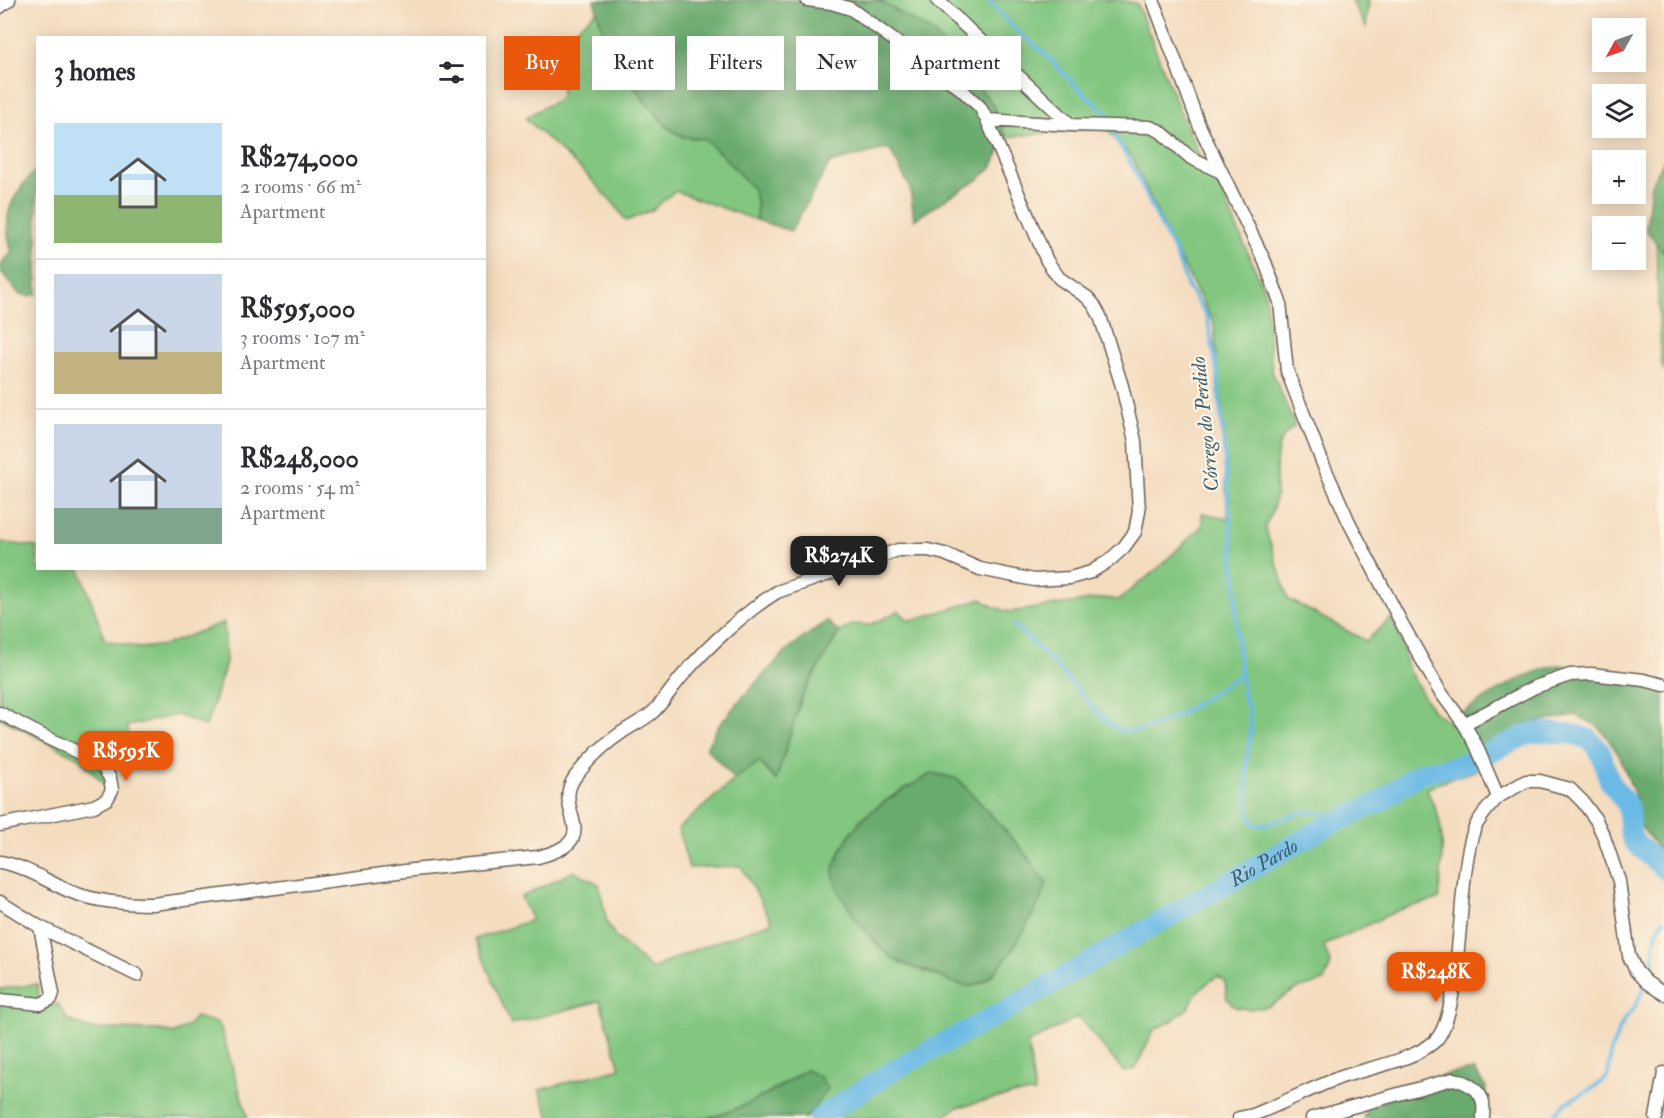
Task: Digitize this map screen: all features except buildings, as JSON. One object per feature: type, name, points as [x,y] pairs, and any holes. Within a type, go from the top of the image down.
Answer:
[{"type":"street","points":[[0,7],[9,0]]},
{"type":"street","points":[[0,862],[12,864],[71,891],[100,901],[153,904],[413,870],[538,857],[558,852],[573,840],[575,830],[569,790],[570,784],[582,768],[598,751],[654,711],[698,658],[761,602],[777,592],[898,550],[928,550],[945,554],[980,569],[1034,580],[1070,578],[1091,572],[1110,560],[1124,547],[1135,532],[1139,511],[1135,441],[1122,386],[1100,316],[1088,298],[1053,272],[980,107],[961,89],[851,9],[832,3],[807,0]]},
{"type":"street","points":[[937,0],[1071,125]]},
{"type":"street","points":[[1153,0],[1199,125],[1265,261],[1280,302],[1287,371],[1323,464],[1349,522],[1402,624],[1439,690],[1476,745],[1498,797]]},
{"type":"street","points":[[987,120],[1150,127],[1160,131],[1191,158],[1221,172]]},
{"type":"street","points":[[1464,724],[1535,687],[1570,675],[1592,674],[1644,680],[1664,685]]},
{"type":"street","points":[[0,713],[90,758],[103,767],[110,778],[112,790],[107,799],[94,806],[0,825]]},
{"type":"street","points":[[1239,1118],[1253,1115],[1336,1079],[1415,1053],[1433,1042],[1442,1032],[1452,1002],[1467,853],[1475,828],[1498,797],[1526,781],[1540,781],[1570,789],[1596,820],[1619,881],[1629,956],[1636,971],[1646,982],[1664,994]]},
{"type":"street","points":[[0,902],[40,927],[137,975]]},
{"type":"street","points":[[0,1000],[41,1004],[51,999],[53,993],[40,927]]},
{"type":"street","points":[[1656,1118],[1664,1073]]},
{"type":"street","points":[[1312,1118],[1453,1079],[1470,1085],[1478,1093],[1484,1103],[1483,1118]]},
{"type":"green space","points":[[594,0],[794,0],[802,2],[806,0],[878,0],[936,36],[890,36],[890,90],[982,90],[993,105],[1006,137],[993,166],[978,180],[914,220],[910,188],[889,148],[830,163],[791,231],[756,220],[757,204],[753,189],[724,157],[704,139],[684,137],[669,129],[637,90],[675,90],[675,36],[604,36]]},
{"type":"green space","points":[[878,0],[1119,0],[1137,3],[1183,119],[1204,165],[1212,170],[1265,292],[1272,371],[1295,426],[1286,433],[1277,452],[1276,494],[1265,527],[1288,599],[1366,641],[1391,618],[1397,629],[1409,671],[1432,710],[1451,723],[1475,748],[1482,768],[1427,789],[1441,829],[1442,859],[1439,899],[1399,910],[1327,944],[1324,946],[1331,964],[1324,981],[1295,990],[1268,1007],[1247,1009],[1235,1007],[1227,999],[1225,982],[1218,976],[1196,993],[1189,1007],[1172,1021],[1153,1032],[1135,1069],[1124,1072],[1078,1017],[1028,1043],[1035,1093],[1016,1094],[958,1107],[942,1118],[804,1118],[814,1108],[806,1070],[746,1104],[707,1118],[550,1118],[539,1090],[620,1068],[600,1001],[511,1024],[475,939],[532,920],[521,897],[574,871],[599,884],[607,923],[615,936],[651,969],[694,950],[772,922],[741,866],[689,868],[678,829],[735,779],[759,762],[776,780],[802,696],[839,632],[853,624],[870,625],[899,611],[908,620],[917,619],[981,599],[994,607],[1010,612],[1104,598],[1118,600],[1156,570],[1202,526],[1202,513],[1228,518],[1214,324],[1168,237],[1133,159],[1105,127],[1006,137],[993,105],[980,90],[1021,90],[1021,36],[935,36]],"holes":[[[933,773],[958,779],[1021,848],[1036,909],[994,973],[974,986],[957,984],[899,962],[858,821],[899,792]]]},
{"type":"green space","points":[[1351,0],[1369,0],[1366,27],[1352,2]]},
{"type":"green space","points":[[597,11],[604,36],[592,36],[592,90],[637,90],[669,129],[684,137],[704,139],[753,189],[757,204],[756,220],[675,191],[652,210],[626,221],[616,206],[587,175],[526,119],[561,97],[562,90],[580,90],[580,36],[567,36]]},
{"type":"green space","points":[[1664,160],[1664,253],[1646,230],[1651,184]]},
{"type":"green space","points":[[36,170],[36,294],[29,296],[19,294],[0,270],[3,261],[12,253],[7,228],[10,207]]},
{"type":"green space","points":[[1656,242],[1664,253],[1664,371],[1661,362]]},
{"type":"green space","points":[[0,542],[36,547],[36,570],[80,570],[105,640],[140,648],[165,645],[224,622],[226,663],[206,726],[177,715],[127,726],[131,743],[121,749],[103,783],[79,758],[0,718]]},
{"type":"green space","points":[[827,621],[839,632],[802,696],[776,780],[759,762],[735,779],[706,748],[717,728],[788,649]]},
{"type":"green space","points":[[1559,665],[1644,677],[1664,695],[1664,856],[1635,819],[1638,804],[1620,757],[1596,725],[1575,715],[1537,722],[1475,748],[1449,721],[1515,681]]},
{"type":"green space","points":[[933,773],[958,779],[1021,848],[1047,884],[1027,926],[1006,958],[984,981],[973,986],[958,984],[905,964],[887,954],[867,933],[848,907],[835,882],[833,872],[846,841],[866,816],[891,797]]},
{"type":"green space","points":[[37,984],[41,1007],[58,1004],[68,1020],[91,1029],[161,1030],[173,1034],[188,1026],[195,1017],[219,1023],[248,1118],[0,1118],[0,989]]},
{"type":"green space","points":[[806,1070],[819,1076],[828,1089],[804,1118],[707,1118],[734,1110]]},
{"type":"green space","points":[[1474,1070],[1486,1088],[1483,1118],[1363,1118],[1369,1107],[1447,1074]]},
{"type":"waterway","name":"Córrego do Perdido","points":[[988,0],[1016,30],[1044,53],[1082,92],[1109,115],[1117,140],[1175,252],[1188,287],[1207,316],[1217,370],[1236,586],[1237,640],[1243,694],[1249,711],[1251,729],[1246,765],[1249,817],[1256,825],[1309,812],[1318,812],[1343,819]]},
{"type":"waterway","points":[[1014,625],[1054,663],[1104,719],[1118,729],[1132,731],[1164,722],[1182,713],[1241,674]]},
{"type":"waterway","name":"Rio Pardo","points":[[819,1118],[894,1070],[1008,1009],[1325,827],[1380,802],[1412,778],[1424,772],[1457,766],[1528,734],[1542,732],[1573,734],[1589,739],[1600,751],[1610,782],[1628,806],[1630,832],[1634,842],[1664,869]]},
{"type":"waterway","points":[[1653,971],[1657,931],[1664,920]]},
{"type":"waterway","points":[[1553,1118],[1564,1105],[1608,1076],[1611,1051],[1619,1030],[1635,1007],[1644,987]]}]
